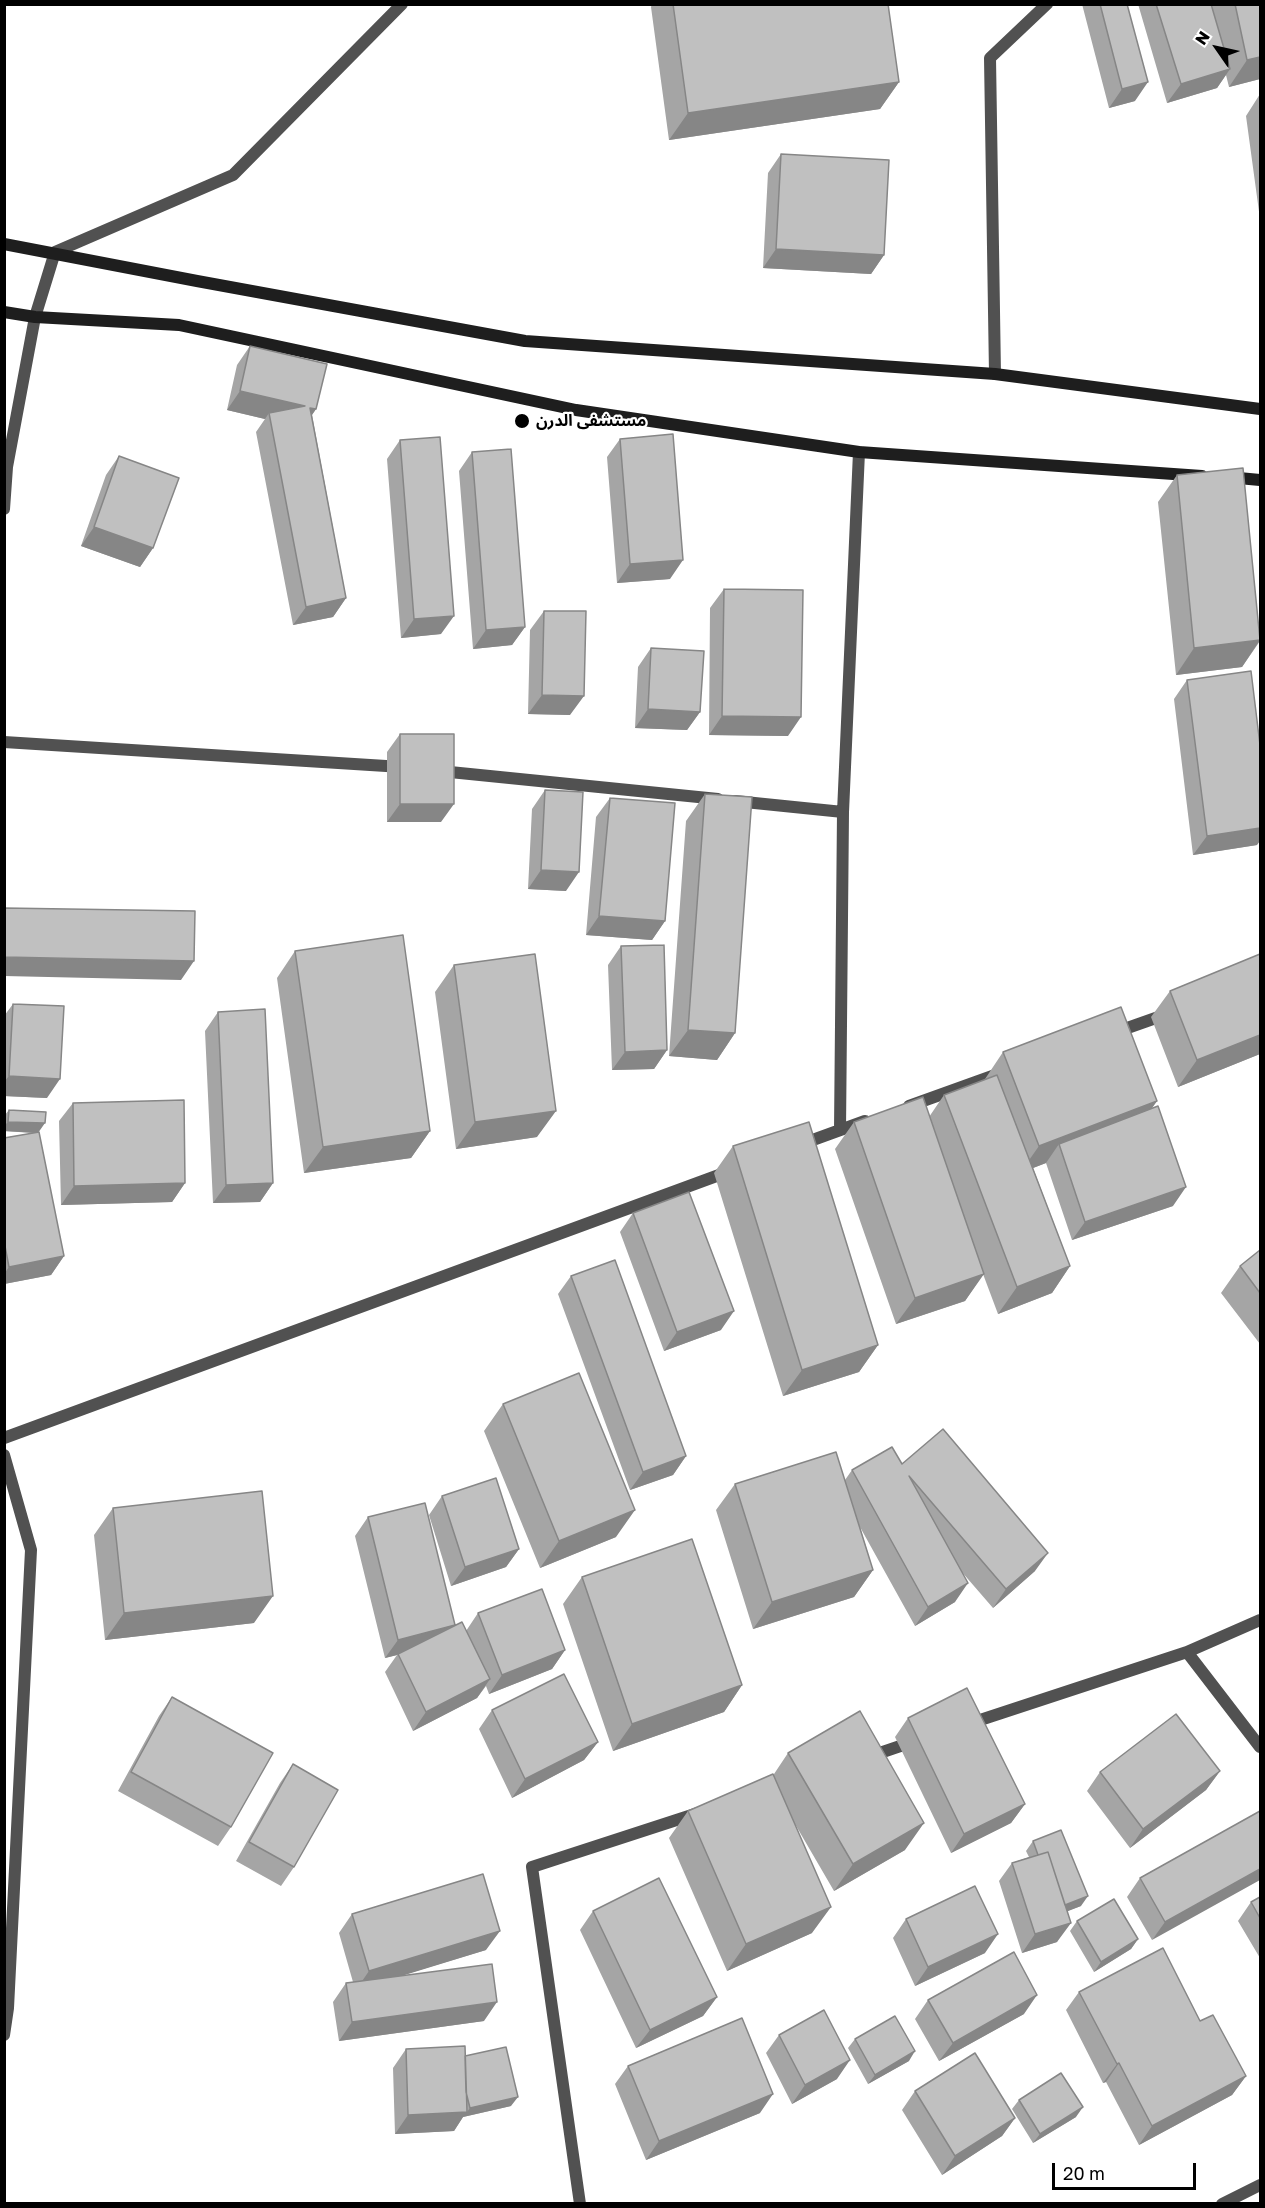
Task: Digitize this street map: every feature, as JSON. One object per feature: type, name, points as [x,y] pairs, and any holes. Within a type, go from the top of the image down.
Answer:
[{"type":"street","points":[[4,509],[7,467],[35,317],[55,252],[233,175],[402,4]]},
{"type":"street","points":[[995,374],[990,58],[1047,4]]},
{"type":"street","points":[[4,244],[55,252],[209,284],[525,341],[995,374],[1260,409]]},
{"type":"street","points":[[4,312],[35,317],[179,325],[576,410],[859,452],[1260,480]]},
{"type":"street","points":[[840,1130],[843,812],[859,452]]},
{"type":"street","points":[[4,742],[416,768],[843,812]]},
{"type":"street","points":[[1106,1036],[1183,1009]]},
{"type":"street","points":[[896,1110],[1006,1071]]},
{"type":"street","points":[[785,1150],[874,1118]]},
{"type":"street","points":[[4,1438],[740,1167]]},
{"type":"street","points":[[4,1455],[31,1550],[4,2035]]},
{"type":"street","points":[[961,1726],[1187,1652],[1260,1620]]},
{"type":"street","points":[[1187,1652],[1260,1747]]},
{"type":"street","points":[[859,1760],[927,1737]]},
{"type":"street","points":[[580,2204],[531,1867],[712,1808]]},
{"type":"street","points":[[1222,2204],[1260,2185]]},
{"type":"building","points":[[673,4],[888,4],[899,82],[688,113]]},
{"type":"building","points":[[1100,4],[1127,4],[1148,82],[1122,89]]},
{"type":"building","points":[[1156,4],[1211,4],[1230,69],[1181,84]]},
{"type":"building","points":[[1235,4],[1260,4],[1260,57],[1247,60]]},
{"type":"building","points":[[781,154],[889,160],[884,255],[776,249]]},
{"type":"building","points":[[250,346],[327,364],[316,409],[310,408],[346,598],[306,607],[269,413],[305,406],[240,391]]},
{"type":"building","points":[[673,434],[683,560],[630,564],[620,439]]},
{"type":"building","points":[[440,437],[454,616],[414,619],[400,440]]},
{"type":"building","points":[[511,449],[525,627],[486,630],[472,452]]},
{"type":"building","points":[[119,456],[179,478],[153,548],[94,527]]},
{"type":"building","points":[[1243,468],[1260,640],[1194,648],[1177,475]]},
{"type":"building","points":[[724,589],[803,590],[801,717],[722,716]]},
{"type":"building","points":[[544,611],[586,611],[584,696],[542,695]]},
{"type":"building","points":[[651,648],[704,651],[700,712],[648,709]]},
{"type":"building","points":[[1251,671],[1260,745],[1260,828],[1207,836],[1187,680]]},
{"type":"building","points":[[400,734],[454,734],[454,804],[400,804]]},
{"type":"building","points":[[545,790],[583,792],[579,872],[541,870]]},
{"type":"building","points":[[705,794],[752,797],[735,1033],[688,1030]]},
{"type":"building","points":[[610,798],[675,803],[665,921],[599,916]]},
{"type":"building","points":[[4,908],[195,911],[194,961],[4,957]]},
{"type":"building","points":[[403,935],[430,1131],[323,1147],[295,951]]},
{"type":"building","points":[[664,945],[667,1050],[625,1052],[621,946]]},
{"type":"building","points":[[535,954],[556,1111],[475,1122],[454,965]]},
{"type":"building","points":[[1260,954],[1260,1035],[1197,1060],[1170,991]]},
{"type":"building","points":[[13,1004],[64,1006],[60,1079],[9,1076]]},
{"type":"building","points":[[1121,1007],[1157,1101],[1039,1146],[1003,1052]]},
{"type":"building","points":[[265,1009],[273,1183],[226,1185],[218,1012]]},
{"type":"building","points":[[997,1075],[1070,1266],[1017,1287],[944,1095]]},
{"type":"building","points":[[923,1097],[984,1274],[915,1298],[854,1122]]},
{"type":"building","points":[[184,1100],[185,1183],[74,1186],[73,1103]]},
{"type":"building","points":[[1158,1106],[1186,1187],[1085,1222],[1059,1144]]},
{"type":"building","points":[[9,1110],[46,1112],[45,1123],[8,1122]]},
{"type":"building","points":[[809,1122],[878,1345],[802,1370],[733,1146]]},
{"type":"building","points":[[39,1132],[64,1256],[9,1267],[4,1241],[4,1138]]},
{"type":"building","points":[[689,1192],[734,1311],[677,1332],[633,1213]]},
{"type":"building","points":[[1260,1250],[1260,1293],[1240,1266]]},
{"type":"building","points":[[615,1260],[686,1456],[643,1472],[571,1276]]},
{"type":"building","points":[[579,1373],[635,1510],[559,1541],[503,1404]]},
{"type":"building","points":[[943,1429],[1048,1553],[1006,1589],[909,1476],[968,1583],[928,1607],[852,1470],[892,1447],[902,1464]]},
{"type":"building","points":[[836,1452],[873,1570],[772,1602],[735,1484]]},
{"type":"building","points":[[496,1478],[519,1549],[465,1567],[442,1496]]},
{"type":"building","points":[[262,1491],[273,1596],[124,1613],[113,1508]]},
{"type":"building","points":[[425,1503],[455,1625],[398,1640],[368,1517]]},
{"type":"building","points":[[692,1539],[742,1685],[632,1724],[582,1577]]},
{"type":"building","points":[[542,1589],[565,1650],[502,1675],[478,1613]]},
{"type":"building","points":[[462,1622],[490,1679],[426,1712],[398,1654]]},
{"type":"building","points":[[564,1674],[598,1742],[525,1779],[492,1710]]},
{"type":"building","points":[[967,1688],[1025,1804],[964,1834],[908,1718]]},
{"type":"building","points":[[172,1697],[273,1753],[231,1827],[131,1772]]},
{"type":"building","points":[[860,1711],[924,1823],[853,1864],[788,1753]]},
{"type":"building","points":[[1176,1714],[1220,1771],[1143,1829],[1100,1772]]},
{"type":"building","points":[[293,1764],[338,1790],[294,1867],[249,1842]]},
{"type":"building","points":[[773,1774],[831,1907],[746,1944],[688,1811]]},
{"type":"building","points":[[1260,1811],[1260,1869],[1165,1922],[1140,1878]]},
{"type":"building","points":[[1061,1830],[1088,1896],[1065,1905],[1048,1852],[1038,1855],[1033,1841]]},
{"type":"building","points":[[1048,1852],[1071,1923],[1035,1934],[1012,1863]]},
{"type":"building","points":[[483,1874],[500,1931],[369,1971],[352,1914]]},
{"type":"building","points":[[659,1878],[717,1997],[650,2030],[593,1911]]},
{"type":"building","points":[[975,1886],[998,1934],[928,1967],[906,1919]]},
{"type":"building","points":[[1260,1897],[1260,1918],[1251,1902]]},
{"type":"building","points":[[1114,1899],[1138,1939],[1101,1962],[1077,1921]]},
{"type":"building","points":[[1163,1948],[1200,2021],[1213,2015],[1246,2076],[1152,2126],[1079,1992]]},
{"type":"building","points":[[1014,1952],[1037,1995],[953,2043],[928,2000]]},
{"type":"building","points":[[492,1964],[497,2002],[352,2022],[346,1983]]},
{"type":"building","points":[[824,2010],[850,2060],[805,2085],[779,2035]]},
{"type":"building","points":[[895,2016],[915,2051],[875,2075],[855,2039]]},
{"type":"building","points":[[742,2018],[773,2094],[659,2141],[628,2066]]},
{"type":"building","points":[[465,2046],[467,2112],[408,2115],[406,2049]]},
{"type":"building","points":[[506,2047],[518,2097],[470,2108],[466,2092],[465,2056]]},
{"type":"building","points":[[975,2053],[1015,2118],[955,2156],[915,2091]]},
{"type":"building","points":[[1061,2073],[1083,2107],[1040,2134],[1019,2100]]},
{"type":"place","name":"مستشفى الدرن","points":[[522,421]]}]
